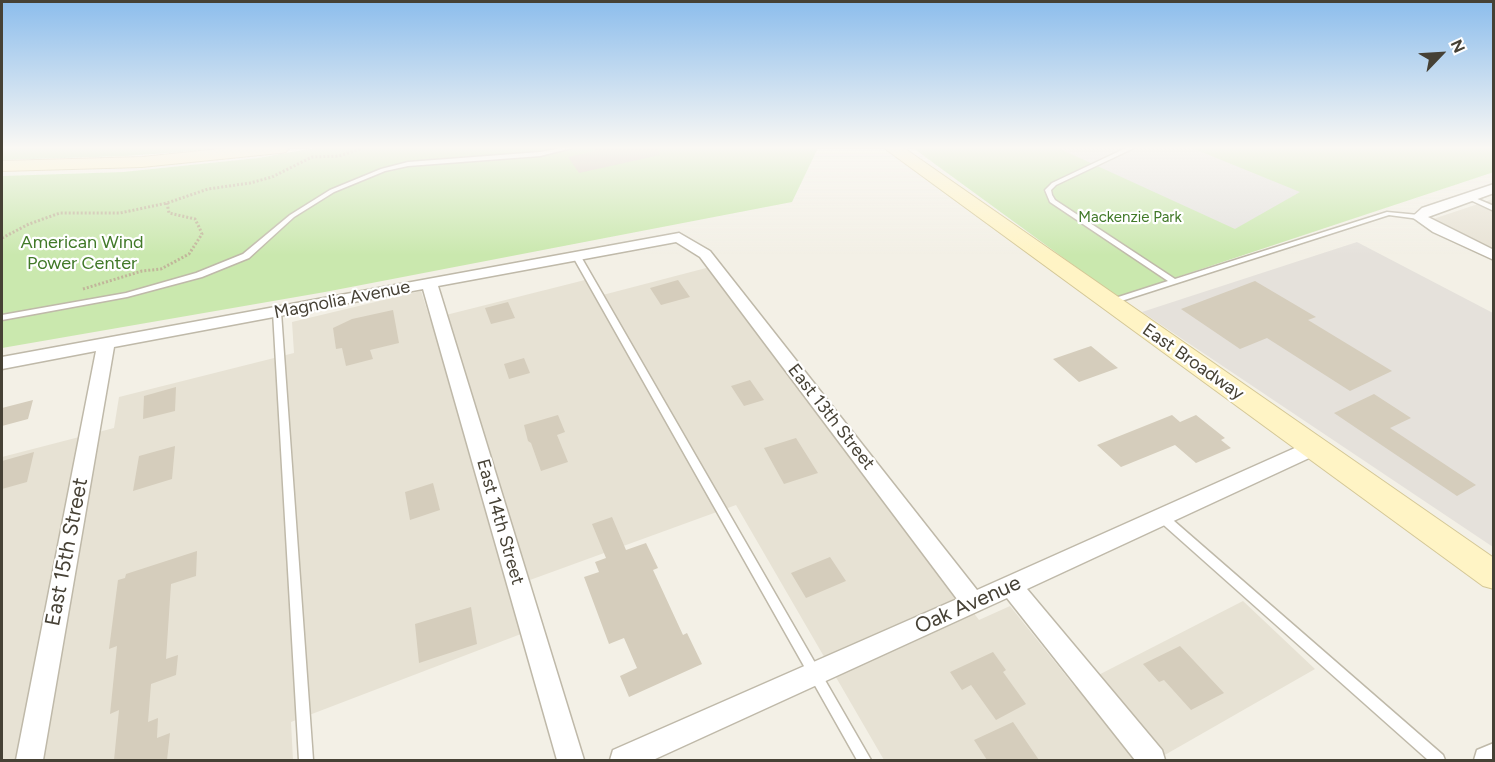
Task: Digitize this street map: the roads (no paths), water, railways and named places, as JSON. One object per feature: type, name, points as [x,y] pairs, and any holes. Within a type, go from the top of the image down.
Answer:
[{"type":"main road","name":"East Broadway","points":[[943,184],[1494,576]]},
{"type":"street","points":[[1494,188],[1427,211],[1419,217],[1438,229],[1494,256]]},
{"type":"street","name":"Magnolia Avenue","points":[[2,363],[676,236],[682,239]]},
{"type":"street","name":"East 13th Street","points":[[682,239],[705,254],[973,603]]},
{"type":"street","name":"East 14th Street","points":[[429,283],[571,760]]},
{"type":"street","name":"East 15th Street","points":[[29,760],[106,344]]},
{"type":"street","name":"Oak Avenue","points":[[623,760],[1011,586],[1313,447]]},
{"type":"street","points":[[1011,586],[1152,760]]},
{"type":"street","points":[[1487,760],[1494,756]]},
{"type":"lane","points":[[2,318],[127,295],[199,275],[246,256],[292,216],[332,190],[348,184]]},
{"type":"lane","points":[[1055,184],[1048,190],[1052,201],[1174,282]]},
{"type":"lane","points":[[1468,197],[1494,209]]},
{"type":"lane","points":[[1109,303],[1389,213],[1419,217]]},
{"type":"lane","points":[[576,255],[864,760]]},
{"type":"lane","points":[[277,312],[306,760]]},
{"type":"lane","points":[[1162,517],[1438,760]]},
{"type":"park label","name":"Mackenzie Park","points":[[1130,218]]},
{"type":"park label","name":"American Wind Power Center","points":[[82,253]]}]
